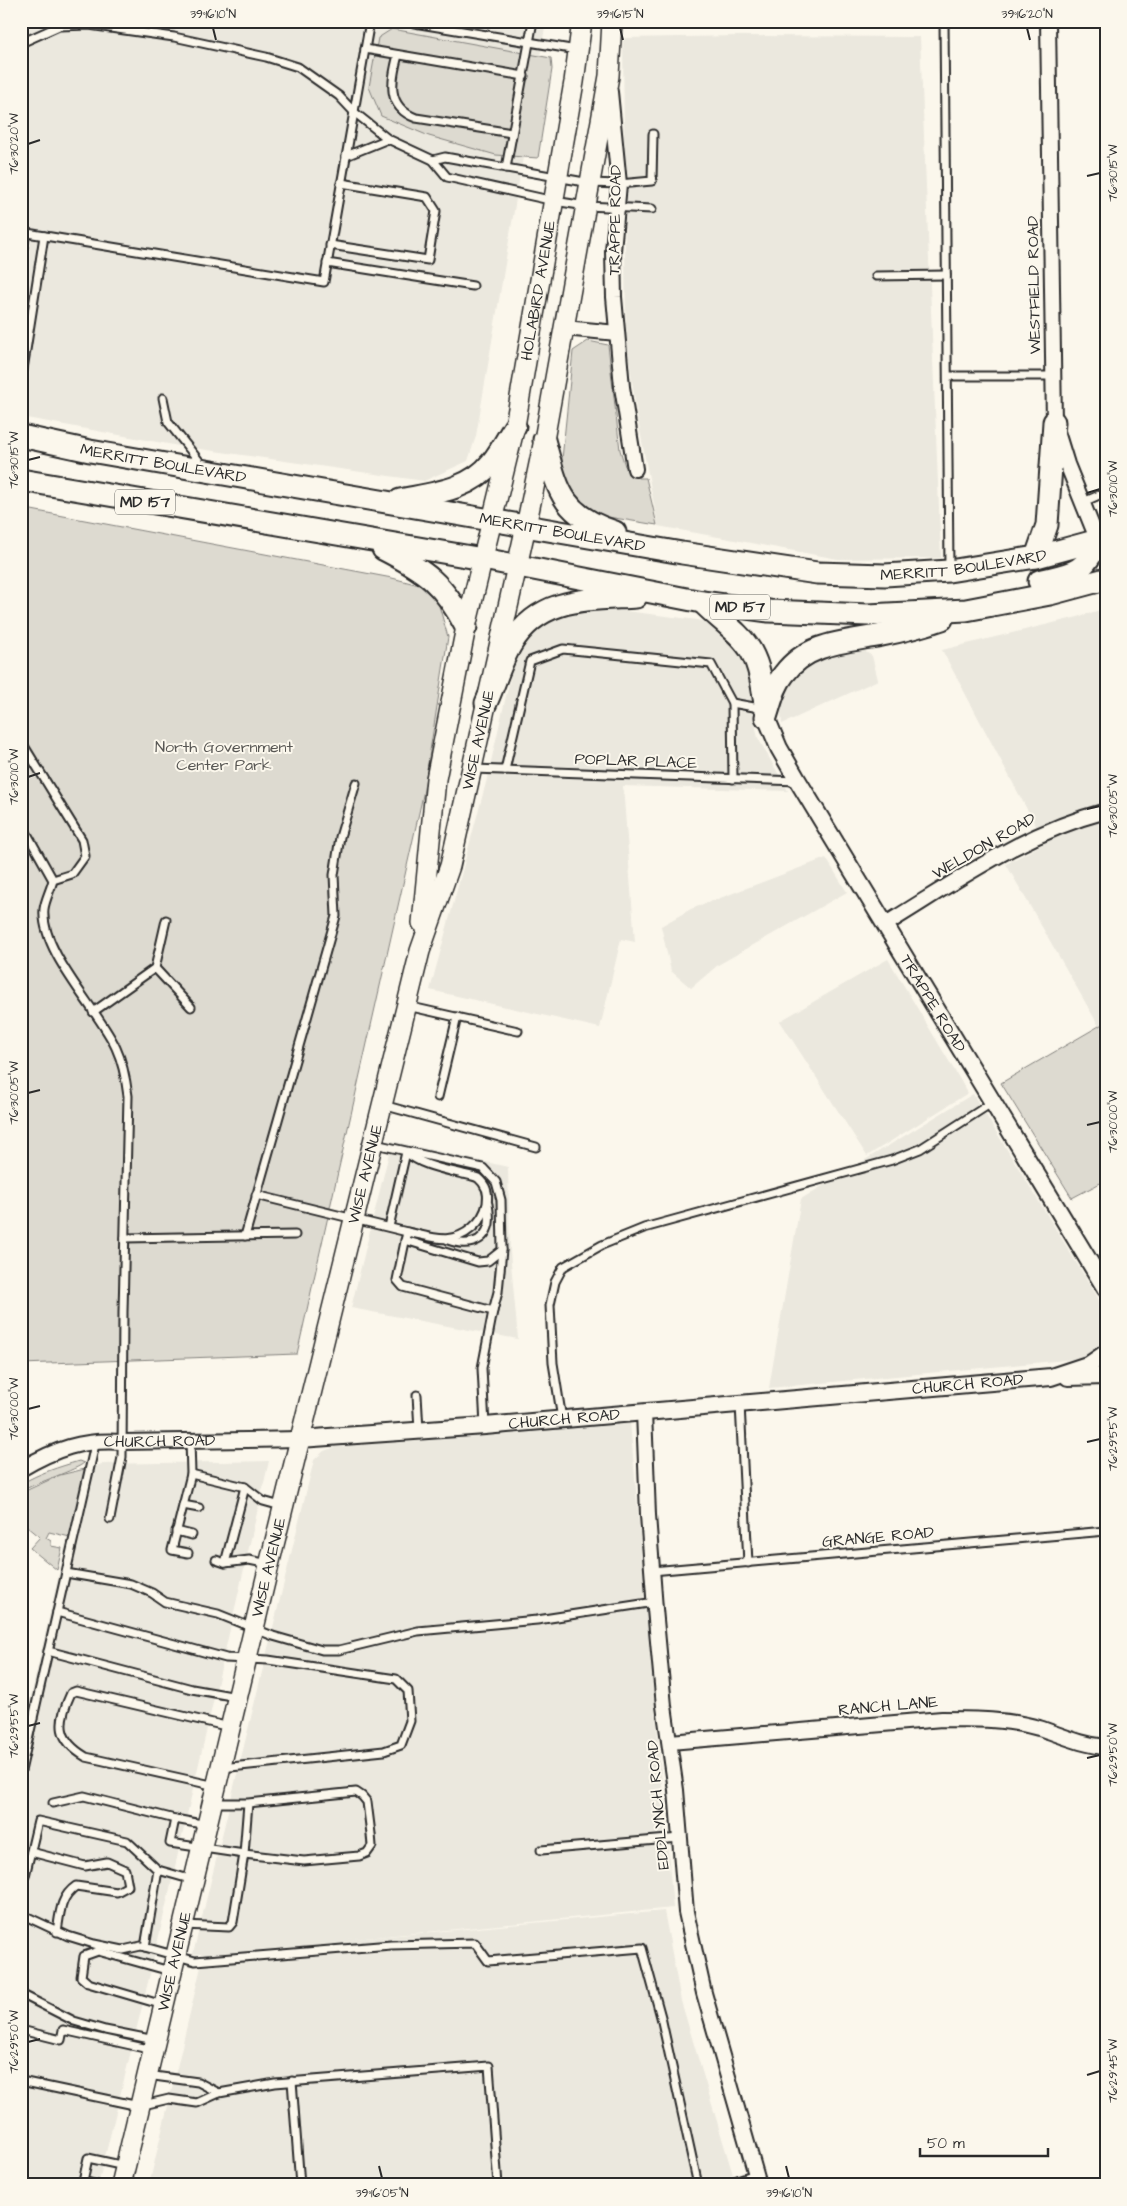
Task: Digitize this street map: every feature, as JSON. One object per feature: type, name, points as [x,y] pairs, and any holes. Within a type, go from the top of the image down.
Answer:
[{"type":"main road","name":"HOLABIRD AVENUE","points":[[483,559],[515,426],[579,51],[582,21]]},
{"type":"main road","name":"HOLABIRD AVENUE","points":[[526,526],[544,440],[609,76],[612,21]]},
{"type":"main road","points":[[1036,557],[1047,525],[1054,422]]},
{"type":"main road","points":[[387,502],[440,492],[468,483],[492,462],[515,426]]},
{"type":"main road","name":"MERRITT BOULEVARD","points":[[21,436],[90,451],[208,472],[682,553],[817,573],[885,575],[949,571],[1036,557],[1102,539]]},
{"type":"main road","points":[[544,440],[556,482],[569,505],[579,515],[590,524],[682,553]]},
{"type":"main road","name":"MD 157","points":[[21,480],[517,565],[702,602],[769,611],[818,615],[868,616],[966,610],[1050,594],[1106,579]]},
{"type":"main road","name":"WISE AVENUE","points":[[121,2185],[269,1564],[406,1006],[420,951],[450,866],[526,526]]},
{"type":"main road","points":[[766,716],[775,689],[784,674],[807,653],[831,643],[916,628],[966,610],[1005,590],[1079,569],[1089,561],[1102,539]]},
{"type":"main road","points":[[365,540],[417,566],[434,579],[454,602],[466,626]]},
{"type":"main road","name":"WISE AVENUE","points":[[420,951],[436,779],[466,626],[483,559]]},
{"type":"main road","points":[[486,703],[512,643],[535,618],[546,611],[572,600],[668,596]]},
{"type":"main road","points":[[702,602],[740,637],[751,650],[757,664],[766,716]]},
{"type":"street","name":"WESTFIELD ROAD","points":[[1048,21],[1054,422],[1081,503],[1102,539]]},
{"type":"street","name":"TRAPPE ROAD","points":[[609,76],[619,184],[613,251],[616,333],[622,386],[636,469]]},
{"type":"street","points":[[564,328],[616,333]]},
{"type":"street","name":"TRAPPE ROAD","points":[[766,716],[779,748],[798,781],[1106,1289]]},
{"type":"street","name":"WELDON ROAD","points":[[886,924],[1031,837],[1065,823],[1106,811]]},
{"type":"street","name":"CHURCH ROAD","points":[[21,1469],[60,1450],[96,1440],[122,1442],[300,1439],[484,1426],[740,1404],[1050,1377],[1090,1364],[1106,1353]]},
{"type":"street","points":[[1050,1377],[1106,1376]]},
{"type":"street","name":"EDDLYNCH ROAD","points":[[644,1412],[652,1571],[664,1706],[670,1742],[680,1838],[683,1893],[689,1935],[757,2180]]},
{"type":"street","name":"RANCH LANE","points":[[670,1742],[933,1720],[970,1719],[1038,1728],[1064,1738],[1106,1747]]},
{"type":"lane","points":[[21,257],[24,233],[324,282],[370,21]]},
{"type":"lane","points":[[402,21],[579,51]]},
{"type":"lane","points":[[506,168],[533,21]]},
{"type":"lane","points":[[944,21],[949,571]]},
{"type":"lane","points":[[21,43],[59,26],[89,25],[174,37],[266,57],[298,67],[339,96],[354,112],[388,139],[433,160],[447,178],[586,206],[652,209]]},
{"type":"lane","points":[[365,49],[524,76]]},
{"type":"lane","points":[[398,54],[392,88],[398,105],[405,114],[416,118],[512,133]]},
{"type":"lane","points":[[433,160],[445,157],[590,183],[619,184],[652,181],[653,134]]},
{"type":"lane","points":[[346,156],[388,139]]},
{"type":"lane","points":[[330,245],[428,260],[436,211],[427,197],[341,184]]},
{"type":"lane","points":[[21,382],[44,236]]},
{"type":"lane","points":[[327,263],[473,286]]},
{"type":"lane","points":[[876,276],[946,275]]},
{"type":"lane","points":[[948,376],[1053,376]]},
{"type":"lane","points":[[163,398],[168,422],[208,472]]},
{"type":"lane","points":[[1081,503],[1106,492]]},
{"type":"lane","points":[[505,770],[530,662],[563,649],[711,664],[732,703],[733,779]]},
{"type":"lane","points":[[732,703],[754,707],[766,716]]},
{"type":"lane","points":[[21,741],[82,840],[85,856],[81,862],[72,874],[53,880]]},
{"type":"lane","name":"POPLAR PLACE","points":[[472,769],[798,781]]},
{"type":"lane","points":[[245,1236],[336,916],[334,875],[340,837],[356,783]]},
{"type":"lane","points":[[21,823],[53,880],[44,910],[47,928],[60,961],[116,1047],[125,1074],[128,1096],[122,1457],[110,1519]]},
{"type":"lane","points":[[93,1012],[155,968],[166,920]]},
{"type":"lane","points":[[155,968],[191,1007]]},
{"type":"lane","points":[[406,1006],[518,1031]]},
{"type":"lane","points":[[438,1097],[458,1017]]},
{"type":"lane","points":[[562,1419],[553,1363],[550,1304],[555,1282],[563,1267],[602,1245],[653,1225],[901,1156],[942,1136],[993,1102]]},
{"type":"lane","points":[[382,1105],[536,1146]]},
{"type":"lane","points":[[373,1144],[406,1152],[418,1152],[483,1168],[496,1182],[501,1200],[502,1250],[498,1292],[482,1368],[484,1426]]},
{"type":"lane","points":[[256,1195],[447,1240],[468,1244],[481,1238],[489,1224],[488,1191],[477,1177],[417,1162],[406,1152]]},
{"type":"lane","points":[[390,1227],[406,1152]]},
{"type":"lane","points":[[447,1240],[462,1237],[479,1222],[488,1202]]},
{"type":"lane","points":[[407,1232],[397,1280],[403,1286],[493,1311]]},
{"type":"lane","points":[[125,1238],[295,1235]]},
{"type":"lane","points":[[405,1240],[478,1262],[488,1261],[502,1250]]},
{"type":"lane","points":[[417,1395],[419,1431]]},
{"type":"lane","points":[[740,1404],[748,1563]]},
{"type":"lane","points":[[21,1772],[96,1440]]},
{"type":"lane","points":[[188,1553],[172,1550],[191,1474],[190,1440]]},
{"type":"lane","points":[[191,1474],[244,1487],[263,1501],[284,1507]]},
{"type":"lane","points":[[225,1563],[244,1487]]},
{"type":"lane","points":[[183,1504],[199,1508]]},
{"type":"lane","points":[[227,1516],[236,1518]]},
{"type":"lane","points":[[176,1531],[192,1535]]},
{"type":"lane","name":"GRANGE ROAD","points":[[652,1571],[1106,1531]]},
{"type":"lane","points":[[221,1542],[230,1544]]},
{"type":"lane","points":[[216,1560],[225,1563],[249,1560],[269,1564]]},
{"type":"lane","points":[[66,1573],[131,1584],[152,1593],[165,1602],[218,1614],[273,1636],[322,1650],[339,1650],[418,1630],[536,1620],[655,1602]]},
{"type":"lane","points":[[57,1612],[201,1653],[226,1658],[247,1658],[396,1679],[408,1691],[410,1721],[401,1745],[384,1751],[216,1786]]},
{"type":"lane","points":[[48,1652],[192,1690],[238,1697]]},
{"type":"lane","points":[[175,1818],[170,1843],[201,1848],[304,1861],[359,1856],[367,1853],[372,1846],[367,1802],[356,1792],[248,1803],[216,1786],[86,1757],[74,1750],[66,1742],[61,1729],[70,1693],[76,1691],[230,1727]]},
{"type":"lane","points":[[21,1718],[33,1719]]},
{"type":"lane","points":[[53,1803],[84,1796],[207,1825]]},
{"type":"lane","points":[[183,1925],[229,1927],[233,1922],[244,1854],[248,1803]]},
{"type":"lane","points":[[21,1893],[38,1822],[127,1841],[158,1870],[194,1880]]},
{"type":"lane","points":[[541,1850],[680,1838]]},
{"type":"lane","points":[[31,1852],[85,1866],[107,1862],[125,1870],[128,1886],[117,1892],[76,1886],[67,1893],[62,1904],[57,1932]]},
{"type":"lane","points":[[145,1947],[158,1870]]},
{"type":"lane","points":[[21,1914],[57,1932],[94,1944],[123,1950],[145,1947],[174,1964]]},
{"type":"lane","points":[[164,2005],[88,1983],[81,1977],[84,1956],[98,1951],[174,1964],[427,1942],[475,1942],[488,1961],[642,1948],[661,2017],[698,2185]]},
{"type":"lane","points":[[25,1996],[74,2021],[154,2045]]},
{"type":"lane","points":[[21,2030],[60,2040],[63,2030],[154,2045]]},
{"type":"lane","points":[[21,2081],[139,2106],[169,2098],[197,2102],[219,2093],[292,2082],[489,2066],[498,2185]]},
{"type":"lane","points":[[147,2074],[198,2082],[219,2093]]},
{"type":"lane","points":[[292,2082],[300,2185]]},
{"type":"lane","points":[[98,2185],[83,2182],[88,2158],[125,2166]]},
{"type":"lane","points":[[723,2185],[757,2180]]},
{"type":"shaded area","points":[[21,21],[546,21],[476,436],[468,461],[424,481],[179,446],[21,417]]},
{"type":"shaded area","points":[[740,36],[920,37],[941,558],[838,559],[658,526],[637,415],[626,340],[623,38]]},
{"type":"shaded area","points":[[577,605],[698,620],[722,627],[738,640],[755,676],[754,718],[758,738],[788,791],[623,786],[635,942],[621,939],[600,1028],[430,990],[487,779],[512,670],[520,646],[529,632]]},
{"type":"shaded area","points":[[1106,608],[1106,1025],[1100,1028],[1006,864],[1045,843],[942,650],[1078,617]]},
{"type":"shaded area","points":[[861,643],[866,652],[872,656],[878,680],[782,724],[780,702],[801,661]]},
{"type":"shaded area","points":[[826,858],[847,892],[718,965],[691,988],[671,971],[661,926],[691,909]]},
{"type":"shaded area","points":[[888,959],[968,1093],[867,1156],[780,1021]]},
{"type":"shaded area","points":[[973,1094],[1106,1311],[1106,1340],[1098,1348],[1076,1359],[769,1388],[801,1199]]},
{"type":"shaded area","points":[[392,1141],[508,1167],[510,1252],[518,1339],[351,1308]]},
{"type":"shaded area","points":[[630,1422],[673,1908],[344,1940],[664,1911],[681,2001],[736,2185],[149,2185],[204,1954],[193,1954],[314,1460],[324,1451],[335,1447]]},
{"type":"shaded area","points":[[269,1461],[152,1966],[98,2185],[21,2185],[21,1740],[79,1487],[90,1468],[102,1464]]},
{"type":"green space","points":[[392,29],[551,58],[552,69],[538,158],[496,155],[429,136],[381,116],[369,87],[378,38]]},
{"type":"green space","points":[[588,341],[608,345],[620,450],[625,466],[631,472],[638,472],[638,478],[646,478],[657,525],[590,514],[576,499],[561,469],[573,351]]},
{"type":"green space","name":"North Government Center Park","points":[[21,508],[392,578],[419,585],[438,602],[448,637],[423,795],[297,1354],[21,1364]]},
{"type":"green space","points":[[1106,1022],[1106,1180],[1072,1198],[1001,1083]]},
{"type":"green space","points":[[79,1461],[84,1463],[21,1491],[21,1484],[28,1480]]},
{"type":"green space","points":[[85,1469],[70,1537],[49,1532],[46,1538],[51,1541],[51,1546],[62,1548],[57,1570],[30,1548],[40,1537],[21,1521],[21,1493],[60,1475]]}]
